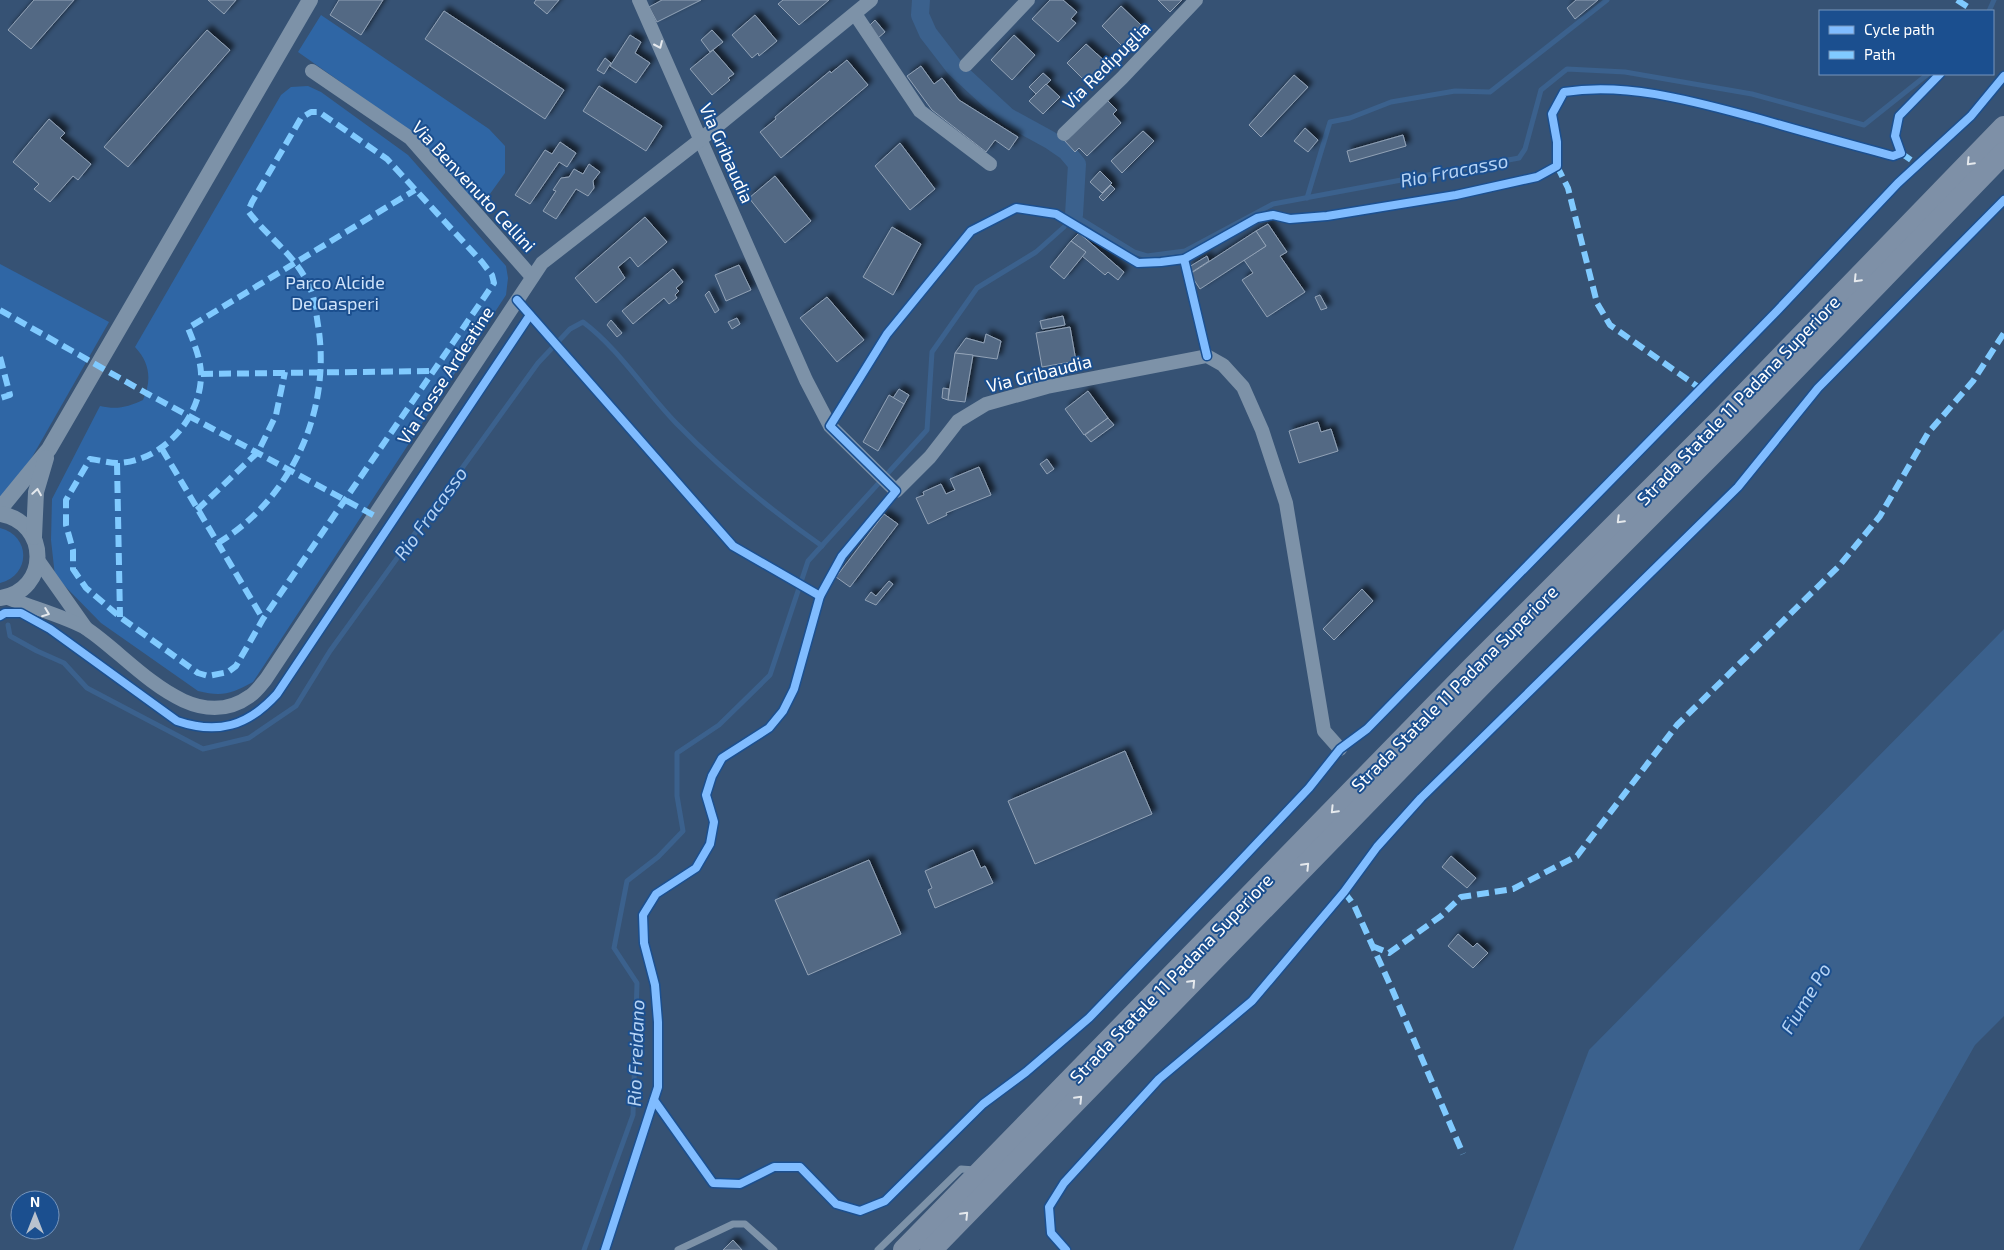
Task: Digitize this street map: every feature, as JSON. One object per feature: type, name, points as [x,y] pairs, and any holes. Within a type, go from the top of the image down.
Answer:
[{"type":"highway","name":"Strada Statale 11 Padana Superiore","points":[[904,1250],[2004,127]]},
{"type":"highway","name":"Strada Statale 11 Padana Superiore","points":[[931,1250],[1488,678],[1733,434],[2004,153]]},
{"type":"street","points":[[0,509],[49,448],[310,0]]},
{"type":"street","name":"Via Gribaudia","points":[[639,0],[806,380],[830,426],[896,491],[930,457],[958,421],[986,404],[1047,387],[1207,356],[1223,364],[1244,387],[1262,430],[1286,503],[1324,731],[1340,749]]},
{"type":"street","name":"Via Fosse Ardeatine","points":[[38,560],[86,628],[166,692],[186,704],[208,709],[230,706],[250,696],[266,679],[542,263],[700,140],[871,0]]},
{"type":"street","points":[[966,65],[1028,0]]},
{"type":"street","name":"Via Redipuglia","points":[[1064,134],[1122,78],[1196,0]]},
{"type":"street","points":[[855,14],[920,111],[990,164]]},
{"type":"street","name":"Via Benvenuto Cellini","points":[[312,71],[410,138],[532,277]]},
{"type":"street","points":[[3,598],[26,586],[36,571],[38,560],[34,537],[36,492],[49,448]]},
{"type":"street","points":[[0,514],[18,520],[34,537]]},
{"type":"street","name":"Via Fosse Ardeatine","points":[[3,598],[86,628]]},
{"type":"lane","points":[[878,1250],[961,1169],[982,1170]]},
{"type":"lane","points":[[678,1250],[733,1224],[745,1224],[774,1250]]},
{"type":"green space","points":[[321,15],[489,129],[505,146],[505,173],[482,205],[468,196],[413,133],[298,52]]},
{"type":"green space","name":"Parco Alcide De Gasperi","points":[[308,86],[321,92],[408,155],[506,266],[508,278],[506,295],[253,682],[226,693],[206,693],[198,691],[101,623],[55,576],[51,540],[52,499],[100,406],[122,407],[143,400],[148,386],[148,372],[144,359],[135,347],[281,95],[291,87]]},
{"type":"green space","points":[[0,264],[109,322],[15,487],[0,501]]},
{"type":"green space","points":[[0,528],[10,532],[17,539],[22,547],[23,556],[22,564],[17,572],[10,579],[0,583]]},
{"type":"water","name":"Fiume Po","points":[[2004,629],[2004,1016],[1975,1045],[1859,1250],[1513,1250],[1589,1050]]},
{"type":"building","points":[[34,0],[74,0],[31,49],[8,30]]},
{"type":"building","points":[[208,0],[236,0],[224,14]]},
{"type":"building","points":[[339,0],[383,0],[361,35],[330,15]]},
{"type":"building","points":[[536,0],[559,0],[547,14],[534,3]]},
{"type":"building","points":[[662,0],[701,0],[657,22],[649,7]]},
{"type":"building","points":[[783,0],[829,0],[799,25],[778,4]]},
{"type":"building","points":[[1050,0],[1063,0],[1077,12],[1071,19],[1076,23],[1058,42],[1032,19]]},
{"type":"building","points":[[1158,0],[1182,0],[1170,12]]},
{"type":"building","points":[[1576,0],[1598,0],[1575,19],[1567,8]]},
{"type":"building","points":[[1121,6],[1141,25],[1122,46],[1102,26]]},
{"type":"building","points":[[444,11],[564,90],[545,119],[425,39]]},
{"type":"building","points":[[755,15],[777,41],[759,56],[758,53],[752,58],[732,35]]},
{"type":"building","points":[[875,20],[885,32],[878,38],[868,27]]},
{"type":"building","points":[[207,30],[230,50],[128,167],[104,147]]},
{"type":"building","points":[[712,30],[723,42],[710,52],[701,40]]},
{"type":"building","points":[[630,35],[641,42],[635,53],[650,63],[636,83],[610,66]]},
{"type":"building","points":[[1014,35],[1035,55],[1012,80],[991,60]]},
{"type":"building","points":[[1086,44],[1107,63],[1087,83],[1067,63]]},
{"type":"building","points":[[713,50],[734,74],[728,78],[730,80],[712,95],[690,69]]},
{"type":"building","points":[[605,58],[611,63],[604,74],[597,70]]},
{"type":"building","points":[[847,60],[868,85],[781,158],[760,132],[830,71],[831,73]]},
{"type":"building","points":[[921,66],[934,84],[942,78],[959,100],[1018,137],[1009,150],[995,140],[986,152],[932,110],[907,76]]},
{"type":"building","points":[[1043,73],[1051,80],[1036,94],[1029,87]]},
{"type":"building","points":[[1294,75],[1308,87],[1261,137],[1249,125]]},
{"type":"building","points":[[1046,84],[1060,97],[1043,114],[1029,101]]},
{"type":"building","points":[[599,86],[662,126],[646,151],[583,111]]},
{"type":"building","points":[[1106,99],[1117,110],[1113,114],[1121,123],[1087,156],[1079,148],[1075,152],[1064,140]]},
{"type":"building","points":[[49,119],[65,133],[60,138],[91,164],[78,180],[73,176],[50,202],[34,189],[39,184],[13,162]]},
{"type":"building","points":[[1305,128],[1318,140],[1308,152],[1294,141]]},
{"type":"building","points":[[1143,131],[1154,141],[1122,173],[1111,161]]},
{"type":"building","points":[[1403,135],[1406,146],[1350,162],[1347,151]]},
{"type":"building","points":[[560,142],[576,153],[567,167],[559,162],[530,204],[515,195],[545,150],[552,154]]},
{"type":"building","points":[[900,143],[935,189],[910,210],[875,166]]},
{"type":"building","points":[[589,164],[600,172],[593,181],[594,188],[588,196],[576,189],[556,219],[543,211],[556,191],[553,190],[561,178],[569,177],[574,169],[583,174]]},
{"type":"building","points":[[1100,171],[1112,183],[1102,193],[1090,182]]},
{"type":"building","points":[[775,176],[811,221],[785,243],[749,198]]},
{"type":"building","points":[[1111,185],[1115,189],[1103,201],[1099,197]]},
{"type":"building","points":[[645,217],[667,242],[638,267],[630,257],[618,267],[625,278],[596,303],[575,278]]},
{"type":"building","points":[[1268,224],[1287,252],[1280,256],[1305,292],[1267,317],[1242,280],[1253,273],[1244,260],[1266,246],[1256,231]]},
{"type":"building","points":[[892,227],[921,244],[893,295],[863,277]]},
{"type":"building","points":[[1256,231],[1266,246],[1200,289],[1190,274]]},
{"type":"building","points":[[1079,233],[1124,272],[1118,280],[1108,272],[1105,275],[1082,256],[1086,252],[1071,241]]},
{"type":"building","points":[[1071,241],[1086,252],[1064,279],[1050,267]]},
{"type":"building","points":[[1207,256],[1209,261],[1192,272],[1189,267]]},
{"type":"building","points":[[739,265],[751,290],[726,301],[715,275]]},
{"type":"building","points":[[673,269],[683,282],[676,288],[679,291],[675,295],[677,298],[669,304],[664,298],[633,324],[622,311]]},
{"type":"building","points":[[709,291],[719,310],[715,313],[705,295]]},
{"type":"building","points":[[1320,295],[1327,308],[1321,310],[1315,297]]},
{"type":"building","points":[[827,297],[864,340],[837,362],[800,318]]},
{"type":"building","points":[[1063,316],[1065,325],[1042,329],[1040,321]]},
{"type":"building","points":[[737,318],[740,324],[732,329],[728,322]]},
{"type":"building","points":[[611,320],[622,333],[617,337],[607,325]]},
{"type":"building","points":[[1070,327],[1076,361],[1042,367],[1036,333]]},
{"type":"building","points":[[986,334],[1001,341],[997,359],[955,353],[966,338],[984,343]]},
{"type":"building","points":[[955,353],[973,355],[965,402],[948,400]]},
{"type":"building","points":[[943,388],[949,389],[948,400],[942,398]]},
{"type":"building","points":[[899,389],[909,395],[904,404],[893,398]]},
{"type":"building","points":[[1088,391],[1108,418],[1084,435],[1065,409]]},
{"type":"building","points":[[889,395],[904,404],[878,451],[863,442]]},
{"type":"building","points":[[1108,418],[1114,425],[1091,442],[1085,435]]},
{"type":"building","points":[[1318,422],[1321,432],[1331,429],[1338,451],[1299,463],[1289,431]]},
{"type":"building","points":[[1047,459],[1054,469],[1047,474],[1040,464]]},
{"type":"building","points":[[979,467],[991,495],[946,513],[947,515],[928,524],[916,498],[924,495],[923,492],[941,484],[946,494],[955,490],[950,479]]},
{"type":"building","points":[[884,514],[898,524],[850,587],[836,577]]},
{"type":"building","points":[[889,581],[893,584],[876,605],[865,600],[871,592],[876,596]]},
{"type":"building","points":[[1362,589],[1373,601],[1334,640],[1323,629]]},
{"type":"building","points":[[1125,751],[1152,814],[1035,864],[1008,801]]},
{"type":"building","points":[[973,850],[981,868],[985,866],[993,883],[935,908],[928,890],[932,888],[925,871]]},
{"type":"building","points":[[1451,856],[1476,878],[1467,888],[1442,867]]},
{"type":"building","points":[[869,860],[901,934],[808,975],[775,900]]},
{"type":"building","points":[[1458,934],[1473,947],[1477,943],[1488,953],[1473,968],[1448,946]]},
{"type":"building","points":[[733,1240],[742,1250],[723,1250]]},
{"type":"waterway","points":[[921,0],[920,15],[928,33],[955,68],[1008,117],[1050,140],[1066,151],[1077,164],[1074,215]]},
{"type":"waterway","points":[[1307,198],[1330,122],[1350,118],[1391,102],[1455,91],[1490,92],[1607,0]]},
{"type":"waterway","name":"Rio Fracasso","points":[[1989,10],[1994,0]]},
{"type":"waterway","name":"Rio Fracasso","points":[[1074,215],[1134,252],[1147,256],[1185,251],[1273,204],[1519,158],[1525,149],[1541,90],[1567,69],[1625,72],[1752,94],[1864,125],[1927,75]]},
{"type":"waterway","name":"Rio Freidano","points":[[584,1250],[633,1115],[637,983],[614,948],[627,881],[658,857],[683,831],[677,796],[677,753],[719,725],[770,675],[808,561],[927,430],[932,352],[977,288],[1036,252],[1064,227]]},
{"type":"waterway","name":"Rio Fracasso","points":[[8,625],[10,636],[64,663],[87,688],[203,749],[249,738],[296,706],[330,651],[538,363],[570,329],[583,322],[620,357],[664,410],[710,456],[764,503],[822,546]]},
{"type":"marked path","points":[[1957,0],[1968,7]]},
{"type":"marked path","points":[[218,543],[244,524],[267,502],[286,477],[301,449],[312,419],[319,389],[321,357],[313,297],[298,266],[290,257],[256,221],[248,211],[301,118],[311,112],[319,112],[387,159],[482,262],[492,275],[494,283],[263,619],[236,666],[228,672],[208,676],[198,673],[120,617],[86,588],[73,569],[73,550],[66,525],[66,500],[90,459],[111,463],[134,461],[164,446],[187,421],[195,406],[200,390],[201,373],[198,356],[188,328],[415,190]]},
{"type":"marked path","points":[[1901,153],[1918,165]]},
{"type":"marked path","points":[[1557,166],[1568,188],[1597,303],[1610,325],[1701,389]]},
{"type":"marked path","points":[[0,310],[146,393],[375,516]]},
{"type":"marked path","points":[[1372,946],[1389,953],[1441,916],[1461,897],[1513,889],[1577,856],[1677,725],[1839,566],[1880,516],[1928,433],[1973,381],[2004,333]]},
{"type":"marked path","points":[[0,357],[10,395],[0,398]]},
{"type":"marked path","points":[[201,374],[433,371]]},
{"type":"marked path","points":[[197,510],[258,452],[276,415],[285,372]]},
{"type":"marked path","points":[[162,449],[263,619]]},
{"type":"marked path","points":[[117,463],[120,617]]},
{"type":"marked path","points":[[1344,892],[1354,905],[1463,1154]]},
{"type":"cycle path","points":[[605,1250],[658,1087],[658,1022],[655,985],[644,943],[643,915],[656,894],[696,868],[710,844],[714,822],[706,795],[712,776],[722,758],[769,728],[783,711],[794,689],[820,596],[842,556],[896,491],[830,426],[887,334],[971,231],[1016,208],[1056,214],[1138,263],[1161,262],[1184,259],[1257,218],[1273,215],[1290,219],[1327,216],[1456,195],[1537,177],[1557,166],[1557,142],[1552,114],[1564,92],[1613,90],[1663,95],[1712,106],[1893,156],[1901,153],[1895,136],[1899,116],[1939,75]]},
{"type":"cycle path","points":[[654,1100],[713,1183],[740,1184],[774,1167],[800,1167],[836,1204],[860,1211],[885,1201],[983,1104],[1026,1072],[1089,1018],[1309,788],[1340,749],[1367,729],[1777,311],[1898,183],[1971,116],[2004,76]]},
{"type":"cycle path","points":[[1066,1250],[1051,1233],[1049,1207],[1064,1183],[1159,1079],[1252,1001],[1344,892],[1377,847],[1421,798],[1738,487],[1818,388],[2004,200]]},
{"type":"cycle path","points":[[1184,259],[1207,356]]},
{"type":"cycle path","points":[[517,300],[733,546],[820,596]]},
{"type":"cycle path","points":[[0,616],[5,613],[21,613],[50,629],[177,721],[192,725],[219,727],[232,725],[255,714],[277,694],[530,315]]}]
